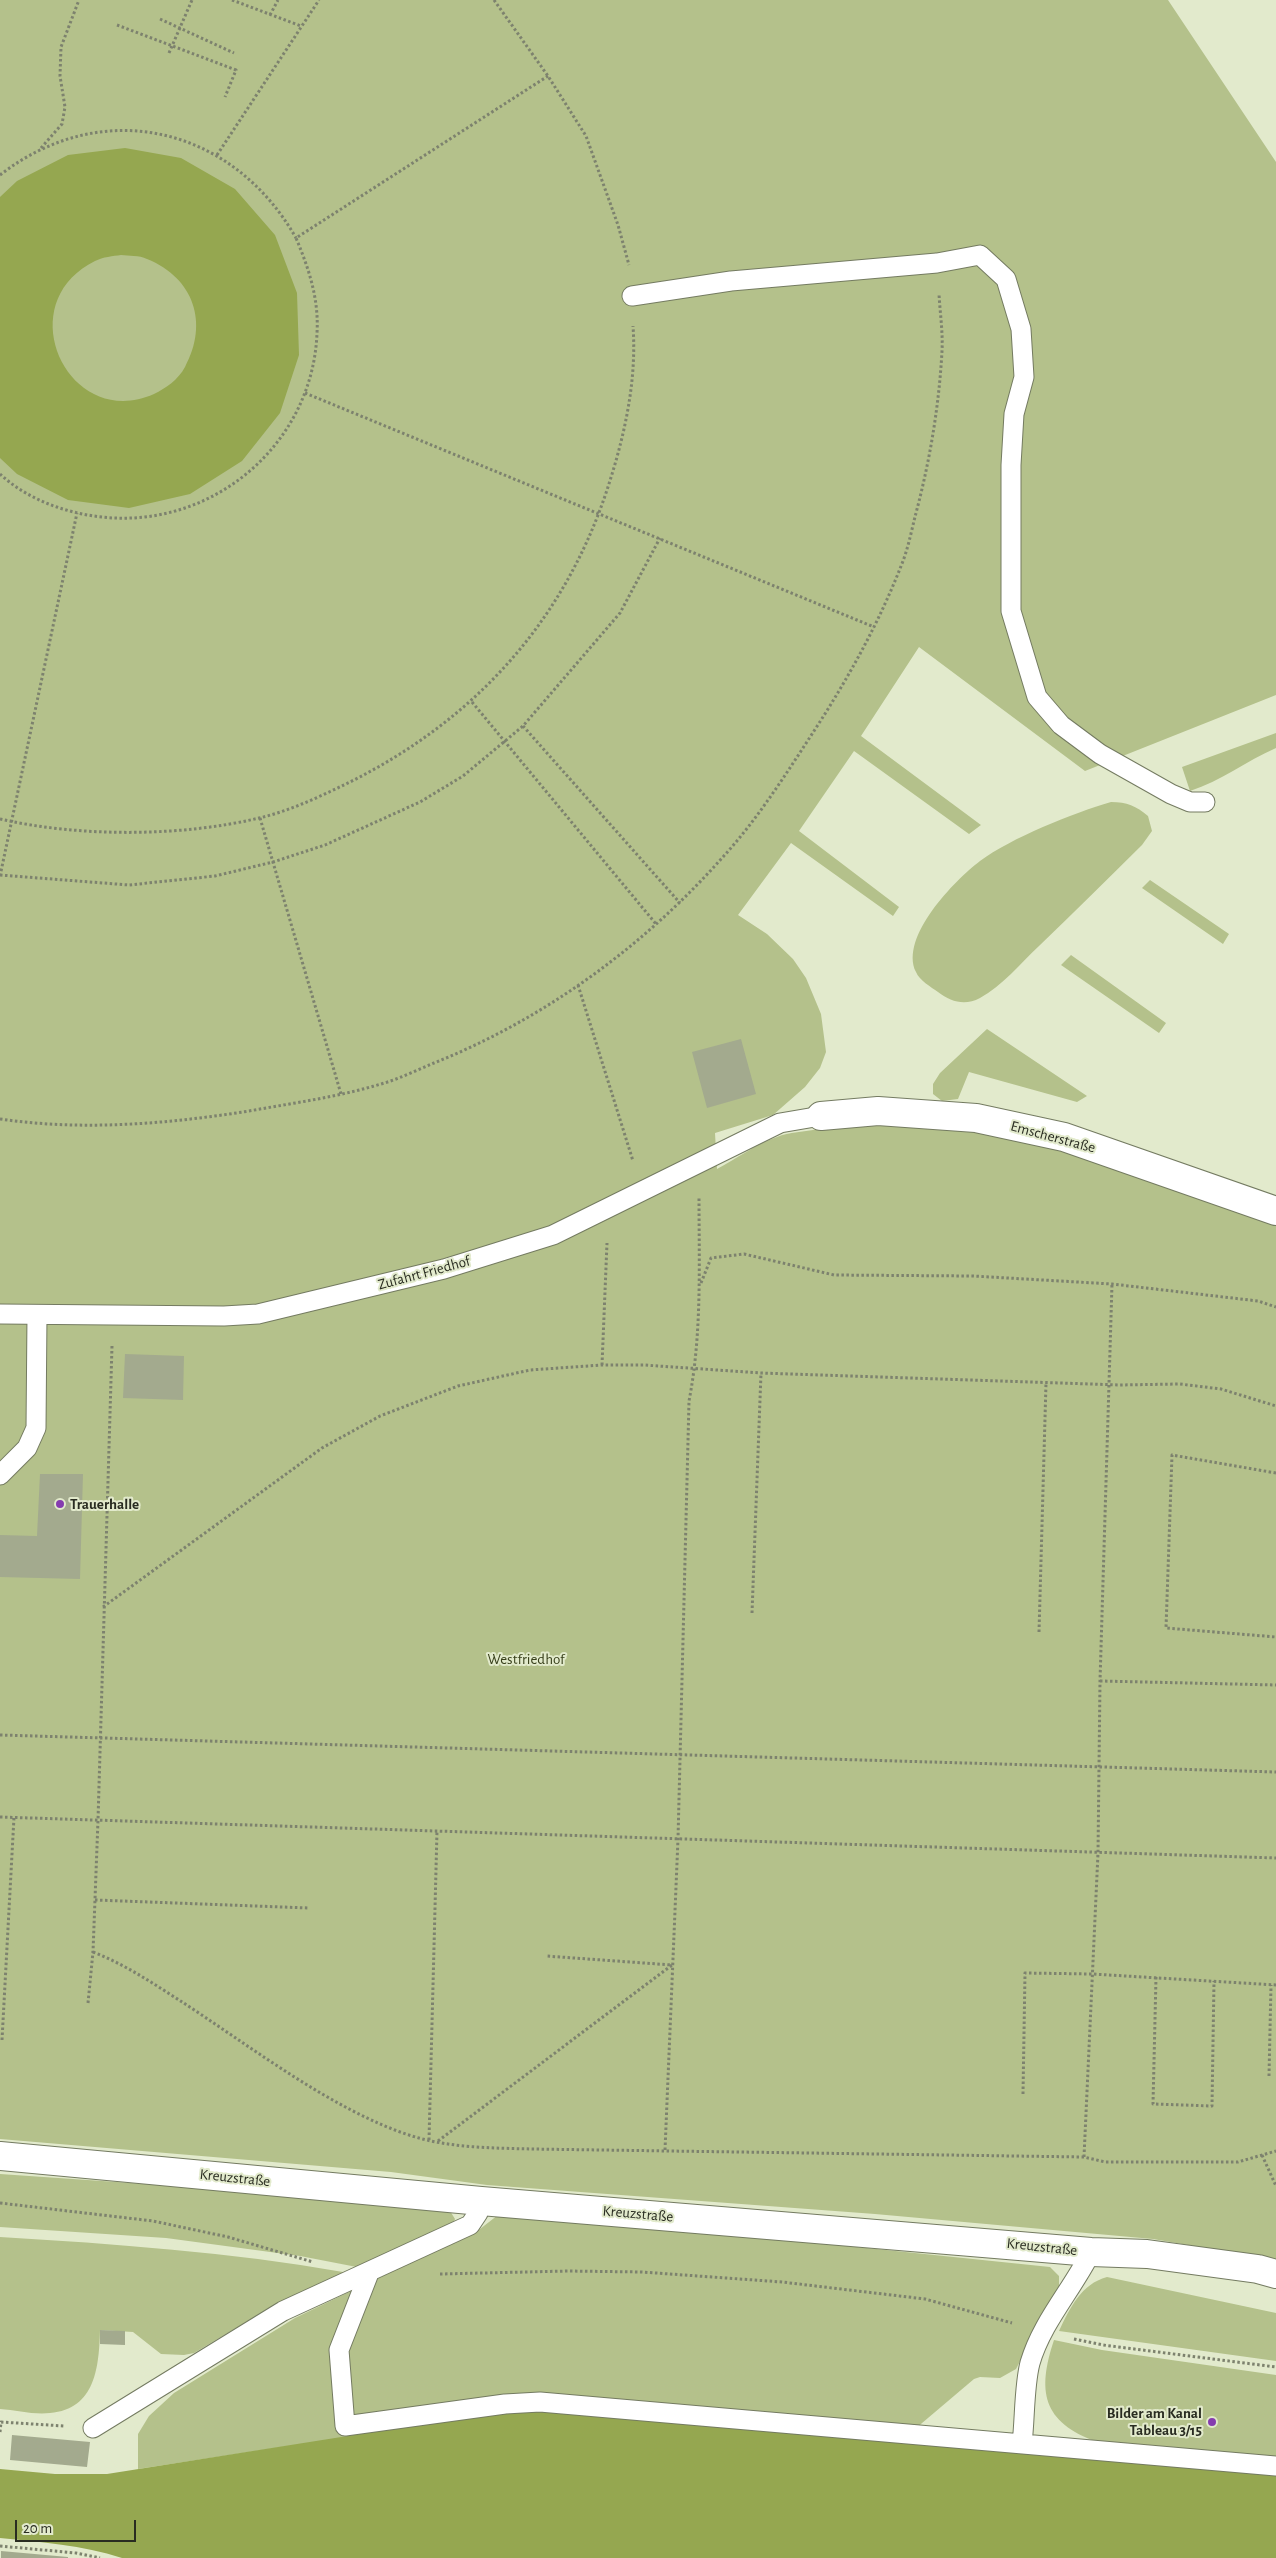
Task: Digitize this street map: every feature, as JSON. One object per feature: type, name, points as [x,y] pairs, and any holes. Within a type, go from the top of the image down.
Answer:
[{"type":"street","name":"Emscherstraße","points":[[821,1116],[878,1111],[976,1118],[1055,1135],[1276,1211]]},
{"type":"street","name":"Kreuzstraße","points":[[0,2156],[481,2202],[1038,2246],[1091,2252],[1147,2254],[1258,2269],[1276,2274]]},
{"type":"lane","points":[[632,296],[731,280],[937,263],[980,255],[1006,279],[1022,329],[1024,377],[1014,414],[1011,465],[1011,611],[1037,697],[1061,726],[1100,754],[1171,794],[1190,802],[1206,802]]},
{"type":"lane","name":"Zufahrt Friedhof","points":[[0,1314],[224,1316],[258,1314],[453,1266],[553,1235],[780,1123],[821,1116]]},
{"type":"lane","points":[[0,1475],[27,1448],[36,1428],[37,1315]]},
{"type":"lane","points":[[93,2428],[282,2311],[369,2273],[470,2225],[478,2213],[481,2202]]},
{"type":"lane","points":[[1022,2444],[1030,2364],[1043,2332],[1061,2302],[1078,2280],[1091,2252]]},
{"type":"lane","points":[[369,2273],[339,2350],[345,2426],[505,2404],[540,2402],[1276,2466]]},
{"type":"path","points":[[40,149],[62,124],[65,107],[60,76],[61,47],[79,0]]},
{"type":"path","points":[[169,53],[192,0]]},
{"type":"path","points":[[232,0],[301,26]]},
{"type":"path","points":[[270,15],[278,0]]},
{"type":"path","points":[[217,155],[319,0]]},
{"type":"path","points":[[0,819],[75,831],[167,831],[260,818],[325,795],[412,748],[472,702],[524,644],[553,607],[578,565],[600,513],[617,460],[630,404],[634,333],[631,269],[618,225],[586,136],[548,76],[494,0]]},
{"type":"path","points":[[160,19],[234,53]]},
{"type":"path","points":[[117,25],[236,70],[225,97]]},
{"type":"path","points":[[296,238],[548,76]]},
{"type":"path","points":[[0,175],[40,149],[68,138],[91,134],[129,131],[167,136],[190,142],[217,155],[243,172],[265,193],[284,217],[296,238],[310,273],[316,303],[317,333],[313,364],[305,393],[296,414],[269,453],[253,470],[214,496],[171,513],[147,518],[101,518],[51,505],[26,493],[0,474]]},
{"type":"path","points":[[0,1119],[22,1122],[111,1125],[204,1118],[341,1094],[384,1083],[464,1051],[536,1014],[578,985],[680,903],[725,855],[792,765],[841,690],[874,627],[904,558],[930,461],[942,348],[937,263]]},
{"type":"path","points":[[305,393],[874,627]]},
{"type":"path","points":[[78,513],[0,876],[129,885],[215,876],[273,862],[325,844],[420,802],[463,776],[523,726],[620,612],[660,538]]},
{"type":"path","points":[[472,702],[656,924]]},
{"type":"path","points":[[523,726],[680,903]]},
{"type":"path","points":[[260,818],[341,1094]]},
{"type":"path","points":[[578,985],[642,1190]]},
{"type":"path","points":[[665,2150],[678,1839],[678,1754],[689,1401],[696,1367],[700,1287],[699,1162]]},
{"type":"path","points":[[602,1365],[609,1207]]},
{"type":"path","points":[[700,1287],[711,1258],[744,1254],[834,1275],[973,1276],[1112,1284],[1258,1301],[1276,1307]]},
{"type":"path","points":[[1084,2157],[1098,1853],[1100,1681],[1112,1284]]},
{"type":"path","points":[[88,2003],[93,1952],[95,1900],[103,1607],[114,1316]]},
{"type":"path","points":[[103,1607],[322,1448],[380,1416],[458,1386],[530,1370],[602,1365],[696,1367],[761,1374],[1109,1385],[1180,1384],[1221,1389],[1276,1406]]},
{"type":"path","points":[[752,1613],[761,1374]]},
{"type":"path","points":[[1039,1632],[1046,1383]]},
{"type":"path","points":[[1276,1473],[1172,1455],[1166,1628],[1276,1636]]},
{"type":"path","points":[[1100,1681],[1276,1685]]},
{"type":"path","points":[[0,1735],[1276,1772]]},
{"type":"path","points":[[0,1817],[1276,1858]]},
{"type":"path","points":[[2,2040],[14,1817]]},
{"type":"path","points":[[429,2140],[437,1831]]},
{"type":"path","points":[[95,1900],[309,1908]]},
{"type":"path","points":[[93,1952],[110,1958],[140,1975],[275,2064],[342,2104],[378,2122],[437,2142],[478,2147],[532,2149],[1084,2157],[1105,2162],[1238,2162],[1276,2151]]},
{"type":"path","points":[[546,1956],[672,1964]]},
{"type":"path","points":[[437,2142],[672,1964]]},
{"type":"path","points":[[1023,2094],[1025,1973],[1156,1977],[1276,1985]]},
{"type":"path","points":[[1156,1977],[1153,2104],[1212,2106],[1214,1981]]},
{"type":"path","points":[[1269,2076],[1271,1985]]},
{"type":"path","points":[[1262,2156],[1276,2186]]},
{"type":"path","points":[[0,2203],[153,2221],[228,2237],[317,2263]]},
{"type":"path","points":[[438,2274],[568,2271],[642,2272],[782,2282],[925,2299],[1043,2332],[1103,2345],[1276,2367]]},
{"type":"path","points":[[0,2432],[1,2422],[93,2428]]},
{"type":"path","points":[[0,2546],[76,2553],[100,2558]]},
{"type":"green space","name":"Westfriedhof","points":[[0,0],[1168,0],[1276,162],[1276,695],[1085,771],[919,647],[861,736],[981,825],[969,834],[854,751],[799,831],[899,907],[893,916],[791,843],[738,915],[767,934],[793,959],[806,978],[821,1014],[826,1052],[820,1068],[805,1087],[773,1115],[715,1133],[717,1169],[769,1140],[782,1135],[818,1129],[875,1123],[933,1124],[992,1132],[1051,1146],[1109,1163],[1276,1221],[1276,2260],[1153,2239],[875,2214],[487,2185],[391,2172],[0,2139]]},
{"type":"green space","points":[[1276,733],[1276,748],[1212,782],[1190,791],[1182,767]]},
{"type":"green space","points":[[1111,802],[1127,804],[1144,813],[1148,816],[1152,831],[1142,845],[1004,981],[980,998],[969,1002],[958,1002],[943,995],[920,978],[916,972],[913,958],[915,943],[932,910],[957,881],[993,852],[1025,835],[1061,819]]},
{"type":"green space","points":[[1150,880],[1229,934],[1223,944],[1142,888]]},
{"type":"green space","points":[[1071,955],[1166,1023],[1159,1033],[1061,965]]},
{"type":"green space","points":[[987,1029],[1087,1096],[1077,1102],[969,1072],[958,1099],[942,1101],[933,1094],[933,1084],[940,1073]]},
{"type":"green space","points":[[0,2174],[437,2204],[450,2211],[455,2219],[452,2227],[362,2268],[300,2256],[166,2238],[0,2227]]},
{"type":"green space","points":[[519,2212],[1050,2267],[1059,2276],[1059,2286],[1016,2369],[1000,2378],[980,2377],[974,2379],[915,2429],[385,2416],[387,2431],[138,2469],[138,2434],[149,2416],[174,2393],[295,2318],[480,2229],[498,2215]]},
{"type":"green space","points":[[0,2237],[215,2254],[301,2265],[343,2272],[344,2275],[278,2303],[194,2353],[184,2355],[161,2354],[133,2332],[100,2330],[96,2371],[92,2384],[86,2394],[77,2403],[65,2410],[50,2413],[31,2413],[0,2409]]},
{"type":"green space","points":[[1107,2277],[1276,2313],[1276,2361],[1059,2331],[1067,2314],[1083,2291],[1098,2280]]},
{"type":"green space","points":[[1054,2340],[1102,2350],[1276,2375],[1276,2457],[1097,2442],[1079,2434],[1065,2425],[1048,2403],[1046,2375]]},
{"type":"shaded area","points":[[125,148],[181,158],[235,189],[275,235],[297,293],[299,355],[280,413],[242,461],[190,494],[129,508],[68,500],[17,474],[0,458],[0,197],[17,181],[68,155]],"holes":[[[121,255],[147,259],[163,267],[176,278],[186,290],[193,304],[196,319],[196,334],[192,351],[179,376],[154,394],[123,401],[97,395],[75,380],[60,358],[53,332],[56,305],[69,281],[95,261]]]},
{"type":"shaded area","points":[[539,2410],[1276,2474],[1276,2558],[122,2558],[77,2547],[0,2538],[0,2469],[55,2474],[107,2474],[506,2411]]},
{"type":"building","points":[[741,1039],[756,1094],[707,1108],[692,1052]]},
{"type":"building","points":[[125,1354],[184,1356],[183,1400],[123,1398]]},
{"type":"building","name":"Trauerhalle","points":[[40,1474],[83,1474],[80,1579],[0,1577],[0,1535],[37,1536]]},
{"type":"building","points":[[100,2330],[125,2331],[125,2345],[100,2344]]},
{"type":"building","points":[[12,2435],[90,2442],[87,2467],[10,2460]]},
{"type":"building","points":[[1,2551],[68,2557],[68,2558],[1,2558]]},
{"type":"place","name":"Trauerhalle","points":[[60,1504]]},
{"type":"place","name":"Bilder am Kanal Tableau 3/15","points":[[1212,2422]]}]
